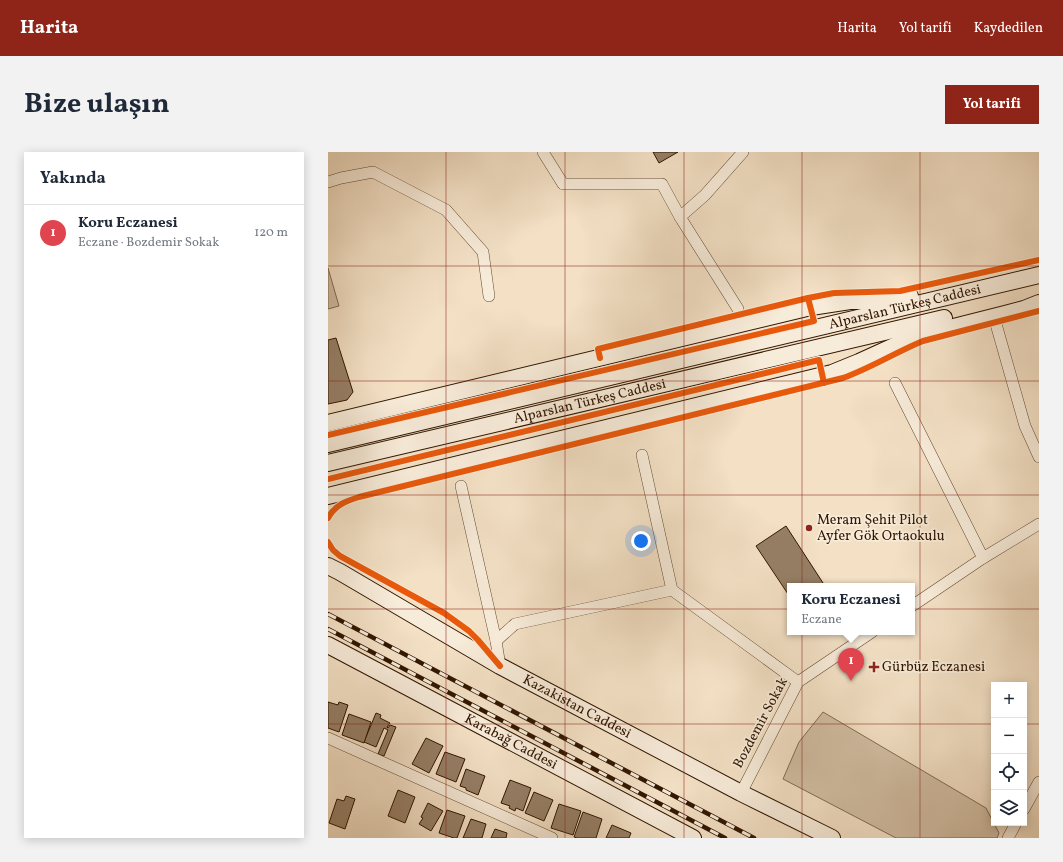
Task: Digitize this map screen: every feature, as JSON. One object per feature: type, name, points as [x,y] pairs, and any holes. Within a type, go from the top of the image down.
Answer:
[{"type":"main road","points":[[328,423],[811,307],[850,301],[874,301],[899,298],[1012,273],[1039,271]]},
{"type":"main road","name":"Alparslan Türkeş Caddesi","points":[[328,444],[1039,275]]},
{"type":"main road","name":"Alparslan Türkeş Caddesi","points":[[328,463],[1039,296]]},
{"type":"main road","points":[[329,497],[827,374],[859,362],[914,337],[1024,309],[1039,303]]},
{"type":"main road","name":"Kazakistan Caddesi","points":[[328,560],[334,569],[500,666],[741,793],[832,838]]},
{"type":"main road","name":"Karabağ Caddesi","points":[[328,645],[694,838]]},
{"type":"street","points":[[543,152],[563,184],[662,184],[680,217],[738,309]]},
{"type":"street","points":[[680,217],[705,195],[743,152]]},
{"type":"street","points":[[328,182],[373,172],[446,210],[483,252],[489,296]]},
{"type":"street","points":[[994,317],[1025,426],[1039,457]]},
{"type":"street","points":[[895,383],[983,558]]},
{"type":"street","points":[[642,455],[672,590],[798,682]]},
{"type":"street","points":[[461,486],[496,641],[500,666]]},
{"type":"street","points":[[915,604],[983,558],[1039,524]]},
{"type":"street","points":[[496,641],[515,624],[672,590]]},
{"type":"street","name":"Bozdemir Sokak","points":[[741,793],[798,682],[868,635]]},
{"type":"street","points":[[328,738],[552,838]]},
{"type":"street","points":[[1027,804],[1039,782]]},
{"type":"street","points":[[1008,838],[1014,826]]},
{"type":"shaded area","points":[[328,268],[339,306],[328,309]]},
{"type":"shaded area","points":[[823,712],[986,808],[991,818],[991,826],[995,826],[999,833],[997,838],[896,838],[783,779],[799,742]]},
{"type":"building","points":[[653,152],[678,152],[659,163]]},
{"type":"building","points":[[336,338],[353,392],[347,400],[328,404],[328,340]]},
{"type":"building","points":[[786,526],[823,583],[787,583],[787,592],[756,546]]},
{"type":"building","points":[[328,702],[338,705],[339,702],[348,705],[339,732],[328,728]]},
{"type":"building","points":[[376,713],[381,715],[380,718],[390,723],[387,727],[388,728],[390,725],[396,727],[384,756],[378,754],[388,730],[384,728],[376,747],[364,742]]},
{"type":"building","points":[[349,714],[371,722],[364,743],[342,735]]},
{"type":"building","points":[[426,738],[443,746],[429,773],[412,764]]},
{"type":"building","points":[[445,752],[465,759],[456,782],[436,774]]},
{"type":"building","points":[[466,769],[485,776],[478,795],[460,786]]},
{"type":"building","points":[[510,780],[531,788],[523,811],[516,808],[515,811],[509,808],[510,806],[501,803]]},
{"type":"building","points":[[398,790],[415,797],[405,823],[388,816]]},
{"type":"building","points":[[534,792],[553,800],[544,821],[525,813]]},
{"type":"building","points":[[346,796],[355,799],[345,829],[329,823],[337,799],[344,801]]},
{"type":"building","points":[[428,803],[443,811],[431,831],[419,824],[423,818],[421,817]]},
{"type":"building","points":[[559,804],[581,811],[573,835],[551,828]]},
{"type":"building","points":[[447,810],[465,816],[457,838],[439,833]]},
{"type":"building","points":[[583,812],[602,819],[596,838],[574,837]]},
{"type":"building","points":[[471,819],[486,824],[482,838],[463,838]]},
{"type":"building","points":[[612,825],[631,833],[629,838],[606,838]]},
{"type":"building","points":[[495,829],[507,833],[506,838],[491,838]]},
{"type":"railway","points":[[328,614],[754,838]]},
{"type":"railway","points":[[328,629],[725,838]]},
{"type":"cycle path","points":[[600,358],[598,349],[808,298],[834,293],[900,291],[1039,260]]},
{"type":"cycle path","points":[[328,435],[814,321],[808,298]]},
{"type":"cycle path","points":[[328,518],[341,504],[359,497],[843,378],[864,370],[923,341],[1039,311]]},
{"type":"cycle path","points":[[328,479],[819,360],[824,383]]},
{"type":"cycle path","points":[[328,542],[333,550],[340,556],[444,613],[469,631],[500,666]]},
{"type":"place","name":"Meram Şehit Pilot Ayfer Gök Ortaokulu","points":[[809,528]]},
{"type":"place","name":"Gürbüz Eczanesi","points":[[874,667]]},
{"type":"place","name":"Koru Eczanesi","points":[[851,681]]}]
